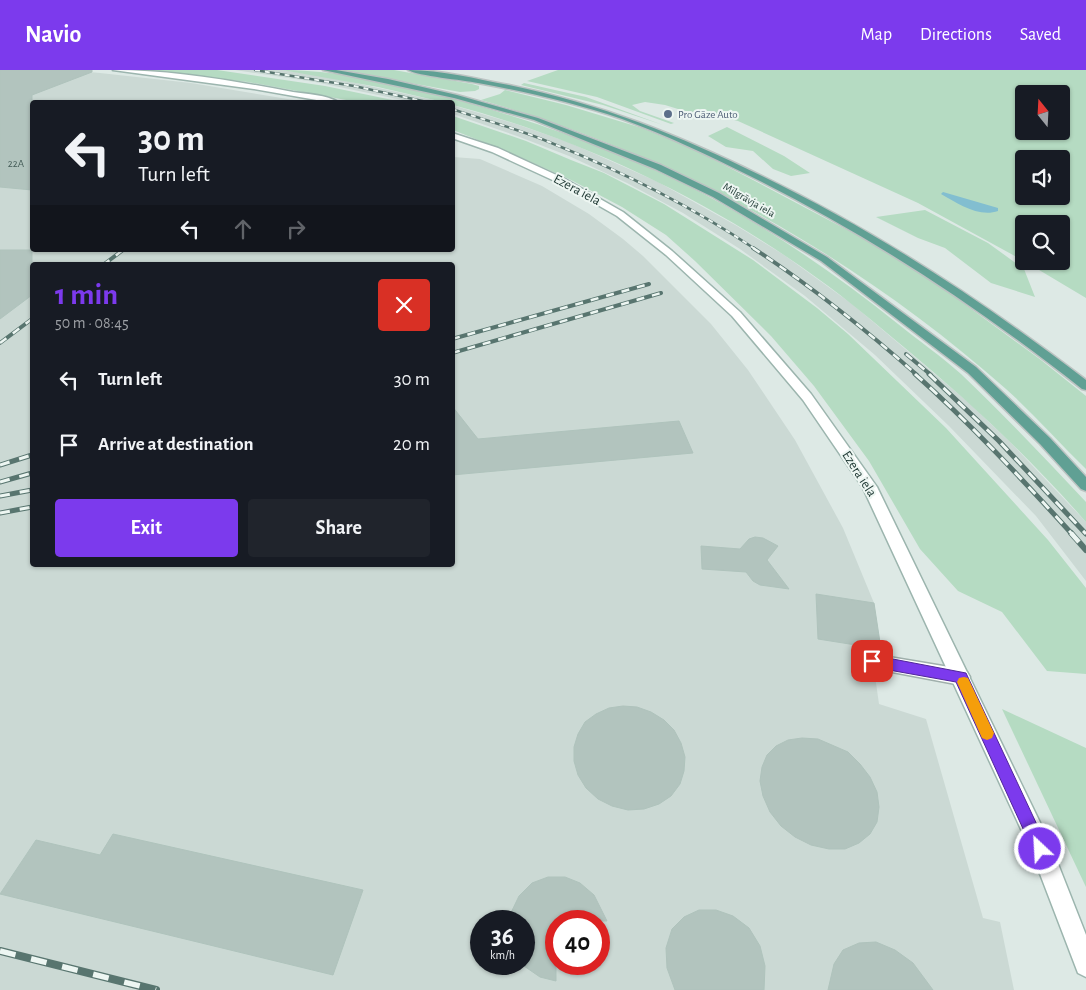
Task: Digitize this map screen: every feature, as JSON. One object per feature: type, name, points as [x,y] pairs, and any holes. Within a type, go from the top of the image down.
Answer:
[{"type":"main road","name":"Mīlgrāvja iela","points":[[326,70],[455,96],[536,119],[608,146],[716,195],[824,259],[972,370],[1045,441],[1086,486]]},
{"type":"main road","name":"Mīlgrāvja iela","points":[[411,70],[486,83],[575,103],[638,123],[694,146],[813,203],[903,255],[974,301],[1086,386]]},
{"type":"main road","points":[[459,70],[486,83],[490,87],[486,91]]},
{"type":"main road","points":[[455,96],[474,94]]},
{"type":"street","points":[[116,70],[203,79],[292,92],[326,100]]},
{"type":"street","name":"Ezera iela","points":[[455,135],[494,150],[562,181],[620,214],[669,253],[736,314],[807,397],[870,487],[961,677],[1040,849],[1086,964]]},
{"type":"street","points":[[872,661],[961,677]]},
{"type":"shaded area","points":[[0,70],[66,70],[100,73],[191,83],[294,100],[30,100],[30,252],[455,252],[455,157],[480,159],[542,186],[589,214],[643,256],[711,324],[748,370],[795,440],[843,528],[874,603],[881,649],[871,648],[879,704],[926,719],[983,918],[1000,922],[1014,990],[0,990]]},
{"type":"shaded area","points":[[235,70],[282,70],[328,77],[434,100],[402,100],[315,82]]},
{"type":"shaded area","points":[[455,106],[568,142],[658,182],[737,226],[784,255],[852,304],[968,402],[1013,445],[1086,522],[1086,581],[1036,516],[949,426],[875,355],[805,296],[740,249],[683,213],[627,183],[569,156],[455,115]]},
{"type":"green space","points":[[141,70],[217,70],[325,86],[392,100],[346,100],[248,82]]},
{"type":"green space","points":[[282,70],[333,73],[387,82],[439,95],[521,119],[585,141],[647,166],[736,212],[799,251],[839,279],[961,374],[1086,502],[1086,522],[1021,453],[929,368],[862,312],[775,249],[688,198],[597,154],[501,119],[455,106],[455,100],[434,100],[378,87]]},
{"type":"green space","points":[[339,70],[394,70],[472,84],[479,86],[479,89],[460,92]]},
{"type":"green space","points":[[558,70],[1086,70],[1086,298],[1039,270],[1070,270],[1070,215],[1015,215],[1015,256],[918,203],[738,121],[702,112],[691,113],[665,105],[645,102],[632,105],[640,111],[674,123],[671,124],[597,97],[527,81]]},
{"type":"green space","points":[[524,83],[586,97],[663,125],[603,105],[521,85]]},
{"type":"green space","points":[[505,90],[566,105],[642,128],[693,149],[870,242],[933,281],[1041,360],[1086,396],[1086,469],[1006,389],[948,340],[887,295],[825,253],[760,215],[693,180],[624,150],[553,123],[481,100],[500,94]]},
{"type":"green space","points":[[455,117],[526,141],[604,173],[664,204],[753,260],[848,334],[946,428],[1048,540],[1086,588],[1086,674],[1047,671],[1002,612],[958,591],[920,549],[869,461],[814,386],[771,336],[695,261],[666,235],[622,207],[571,180],[455,131]]},
{"type":"green space","points":[[727,127],[784,156],[810,173],[791,176],[773,169],[753,151],[726,147],[708,136]]},
{"type":"green space","points":[[925,210],[988,243],[1015,262],[1015,270],[1024,270],[1035,297],[991,283],[945,248],[918,238],[876,217]]},
{"type":"green space","points":[[1002,709],[1086,748],[1086,887],[1085,885]]},
{"type":"water","points":[[943,192],[998,208],[998,211],[983,213],[976,211],[941,194]]},
{"type":"building","points":[[0,70],[92,70],[92,72],[32,95],[32,100],[30,100],[30,190],[0,187]]},
{"type":"building","points":[[0,250],[30,250],[32,252],[32,262],[30,262],[30,296],[0,319]]},
{"type":"building","points":[[455,410],[478,439],[679,421],[693,453],[455,475]]},
{"type":"building","points":[[755,537],[763,538],[778,546],[767,560],[789,589],[760,585],[753,581],[746,572],[702,569],[701,546],[740,549],[749,539]]},
{"type":"building","points":[[816,594],[874,603],[881,649],[818,639]]},
{"type":"building","points":[[637,707],[651,712],[664,720],[674,730],[681,743],[685,757],[684,771],[680,784],[671,796],[659,804],[644,809],[628,810],[612,806],[598,799],[586,788],[578,775],[574,761],[574,747],[578,734],[585,722],[609,708]]},
{"type":"building","points":[[802,738],[818,739],[848,752],[870,777],[877,792],[879,807],[877,822],[870,834],[859,843],[845,849],[829,849],[811,845],[795,837],[781,826],[770,812],[763,796],[760,781],[762,767],[767,755],[776,746],[788,740]]},
{"type":"building","points":[[113,834],[363,890],[333,975],[0,894],[36,840],[100,855]]},
{"type":"building","points":[[548,877],[565,877],[580,883],[594,895],[602,910],[545,910],[545,975],[556,975],[556,981],[540,977],[535,974],[535,910],[512,910],[519,896],[532,883]]},
{"type":"building","points":[[699,910],[716,910],[733,916],[749,928],[760,946],[765,966],[764,990],[675,990],[667,968],[666,948],[672,929],[684,917]]},
{"type":"building","points":[[876,942],[895,950],[913,963],[933,990],[828,990],[834,964],[843,950],[859,943]]},
{"type":"railway","points":[[255,70],[354,86],[418,100]]},
{"type":"railway","points":[[455,110],[537,137],[603,165],[681,204],[755,249]]},
{"type":"railway","points":[[753,248],[837,308],[917,375]]},
{"type":"railway","points":[[107,262],[120,252]]},
{"type":"railway","points":[[455,338],[649,284]]},
{"type":"railway","points":[[455,352],[661,293]]},
{"type":"railway","points":[[0,343],[30,320]]},
{"type":"railway","points":[[906,354],[931,375]]},
{"type":"railway","points":[[915,374],[976,432],[1072,534]]},
{"type":"railway","points":[[929,374],[999,441],[1086,534]]},
{"type":"railway","points":[[0,465],[30,456]]},
{"type":"railway","points":[[0,482],[30,474]]},
{"type":"railway","points":[[0,496],[30,490]]},
{"type":"railway","points":[[0,513],[30,507]]},
{"type":"railway","points":[[1071,533],[1086,550]]},
{"type":"railway","points":[[0,951],[156,990]]},
{"type":"slow traffic","points":[[964,682],[987,733]]},
{"type":"place","name":"Pro Gāze Auto","points":[[668,114]]},
{"type":"route","points":[[872,661],[961,677],[1040,849]]}]
